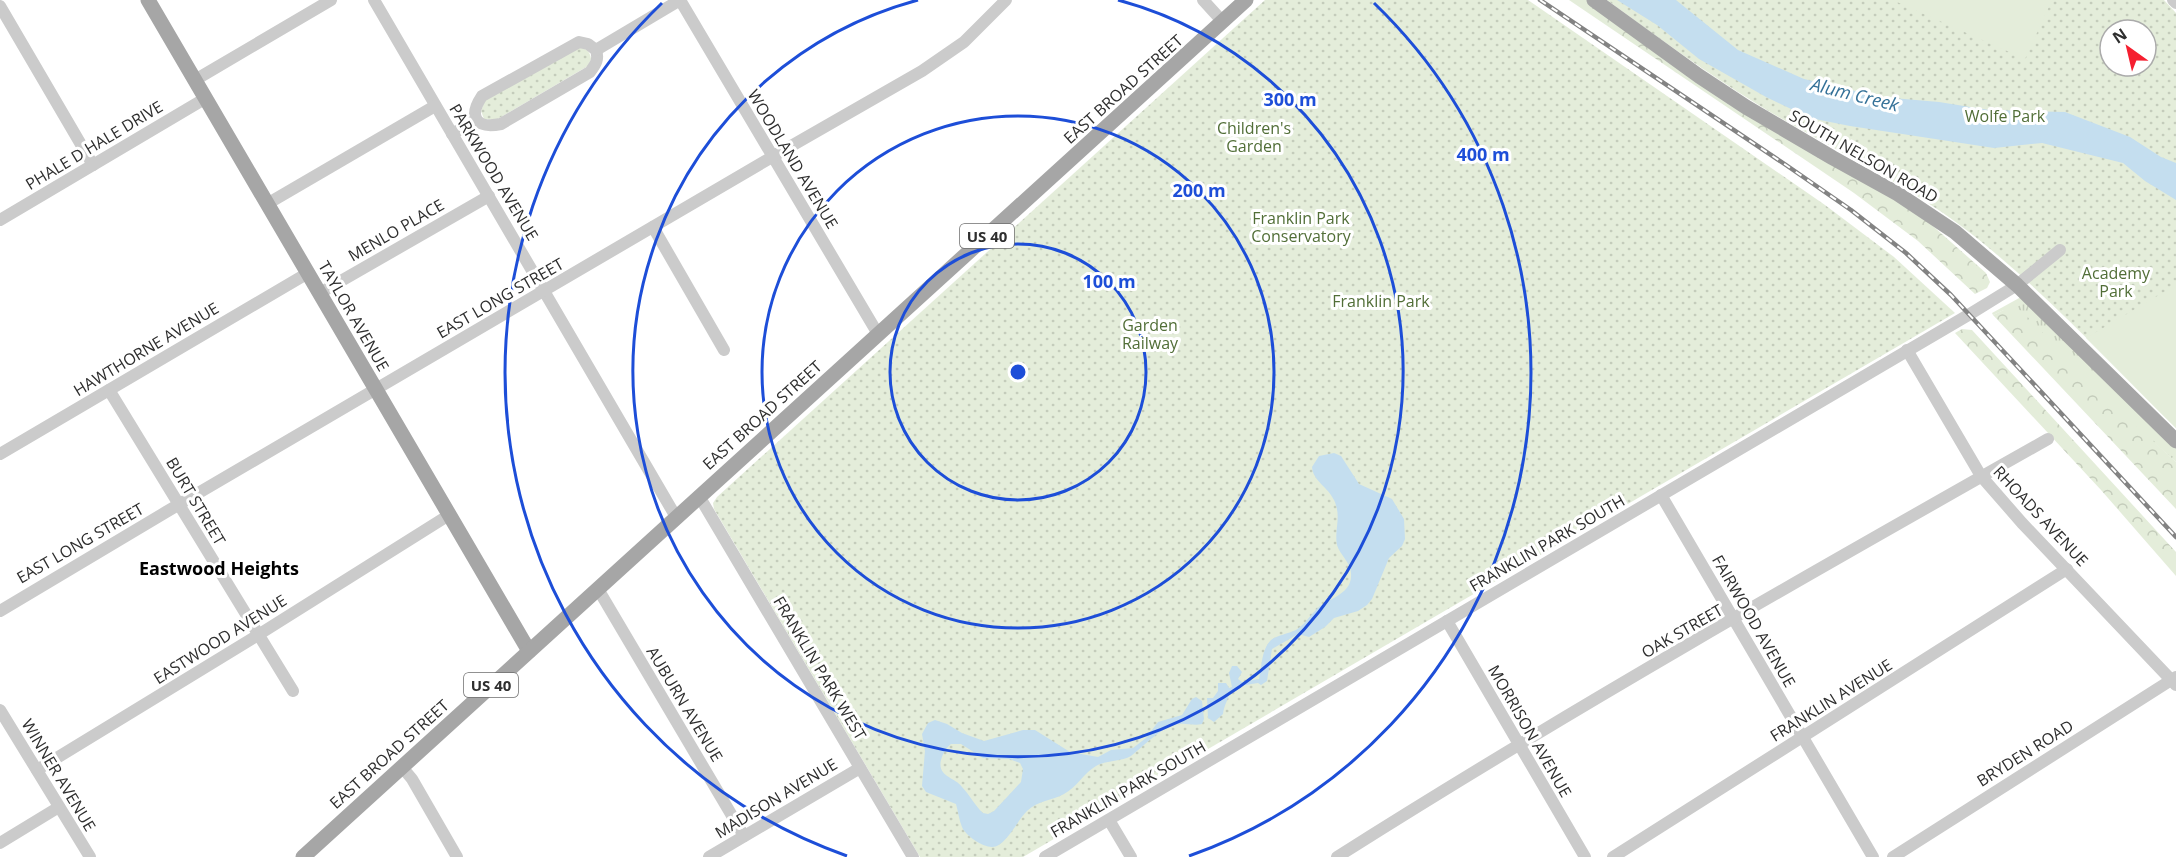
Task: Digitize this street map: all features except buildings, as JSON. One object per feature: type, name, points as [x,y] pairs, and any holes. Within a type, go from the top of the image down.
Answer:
[{"type":"main road","name":"TAYLOR AVENUE","points":[[148,0],[529,651]]},
{"type":"main road","name":"EAST BROAD STREET","points":[[306,856],[1246,0]]},
{"type":"main road","name":"SOUTH NELSON ROAD","points":[[1594,0],[1746,107],[1925,210],[2017,285],[2176,441]]},
{"type":"street","points":[[195,80],[331,0]]},
{"type":"street","name":"PARKWOOD AVENUE","points":[[374,0],[676,517]]},
{"type":"street","points":[[596,50],[680,0]]},
{"type":"street","name":"WOODLAND AVENUE","points":[[680,0],[878,334]]},
{"type":"street","name":"EAST LONG STREET","points":[[0,611],[178,504],[936,62],[971,35],[1006,0]]},
{"type":"street","points":[[1203,0],[1223,22]]},
{"type":"street","points":[[2173,0],[2176,3]]},
{"type":"street","points":[[0,6],[93,165]]},
{"type":"street","points":[[579,42],[588,44],[596,50],[598,57],[590,72],[501,124],[489,127],[476,120],[477,104],[482,96],[570,45],[579,42]]},
{"type":"street","name":"PHALE D HALE DRIVE","points":[[0,220],[206,98]]},
{"type":"street","points":[[267,204],[435,106]]},
{"type":"street","points":[[452,134],[476,120]]},
{"type":"street","name":"MENLO PLACE","points":[[320,293],[489,196]]},
{"type":"street","points":[[653,227],[724,350]]},
{"type":"street","name":"FRANKLIN PARK SOUTH","points":[[1045,857],[1970,314],[2017,285],[2060,250]]},
{"type":"street","name":"HAWTHORNE AVENUE","points":[[0,454],[308,273]]},
{"type":"street","name":"RHOADS AVENUE","points":[[1907,350],[1981,476],[2022,524],[2174,680]]},
{"type":"street","name":"BURT STREET","points":[[109,390],[293,691]]},
{"type":"street","name":"OAK STREET","points":[[1337,857],[1733,620],[2048,439]]},
{"type":"street","name":"FAIRWOOD AVENUE","points":[[1661,495],[1873,857]]},
{"type":"street","name":"FRANKLIN PARK WEST","points":[[699,496],[913,857]]},
{"type":"street","name":"EASTWOOD AVENUE","points":[[37,770],[258,635],[449,514]]},
{"type":"street","name":"FRANKLIN AVENUE","points":[[1613,857],[2067,569]]},
{"type":"street","name":"AUBURN AVENUE","points":[[598,589],[744,836]]},
{"type":"street","name":"MORRISON AVENUE","points":[[1447,621],[1585,857]]},
{"type":"street","name":"BRYDEN ROAD","points":[[1893,857],[2174,680]]},
{"type":"street","name":"WINNER AVENUE","points":[[0,710],[90,857]]},
{"type":"street","points":[[402,767],[412,779],[457,857]]},
{"type":"street","name":"MADISON AVENUE","points":[[709,857],[860,768]]},
{"type":"street","points":[[0,843],[59,807]]},
{"type":"street","points":[[1109,819],[1131,857]]},
{"type":"green space","name":"Franklin Park","points":[[1265,0],[1528,0],[1825,205],[1894,257],[1955,313],[1023,857],[920,857],[714,509],[713,503]]},
{"type":"green space","points":[[1569,0],[1587,0],[1917,212],[1986,273],[1990,282],[1987,288],[1975,294],[1918,241],[1854,193]]},
{"type":"green space","name":"Wolfe Park","points":[[1607,0],[2164,0],[2176,13],[2176,428],[2030,284],[1978,239],[1898,184],[1785,121],[1681,54]]},
{"type":"green space","points":[[1898,0],[2052,0],[2025,59],[1897,2]]},
{"type":"green space","points":[[578,47],[589,52],[591,59],[588,66],[496,120],[484,119],[481,111],[485,100]]},
{"type":"green space","points":[[2176,285],[2176,428],[2086,338]]},
{"type":"green space","points":[[2021,297],[2176,447],[2176,462],[2004,310],[1993,315],[1992,313]]},
{"type":"green space","points":[[2010,307],[2022,311],[2094,387],[2176,462],[2176,509],[1993,315]]},
{"type":"green space","points":[[1962,329],[1972,330],[2176,552],[2176,576],[2101,490],[1955,333]]},
{"type":"water","name":"Alum Creek","points":[[1617,0],[1676,0],[1738,50],[1804,79],[1881,97],[1939,102],[1989,110],[2065,112],[2130,137],[2161,157],[2176,163],[2176,200],[2145,181],[2123,163],[2042,143],[1994,148],[1810,118],[1766,97],[1699,59],[1657,25]]},
{"type":"water","points":[[1334,453],[1341,456],[1359,484],[1392,499],[1404,519],[1405,539],[1402,546],[1389,558],[1372,599],[1367,605],[1358,611],[1334,618],[1309,637],[1298,634],[1272,649],[1267,681],[1261,685],[1258,683],[1239,686],[1230,692],[1223,714],[1214,722],[1208,718],[1207,698],[1213,698],[1218,691],[1218,683],[1226,683],[1229,688],[1232,687],[1229,673],[1232,666],[1237,666],[1242,672],[1238,679],[1242,682],[1259,679],[1264,654],[1271,640],[1296,630],[1320,607],[1348,587],[1351,569],[1337,545],[1336,506],[1331,495],[1315,476],[1312,467],[1319,456]]},
{"type":"water","points":[[1196,697],[1202,701],[1204,719],[1202,724],[1182,724],[1166,728],[1131,756],[1096,766],[1069,791],[1031,807],[1007,838],[997,846],[984,845],[970,837],[962,827],[956,804],[926,792],[922,786],[925,751],[922,734],[928,723],[935,720],[984,741],[1023,730],[1035,730],[1070,752],[1098,757],[1111,750],[1133,748],[1146,738],[1158,722],[1182,715],[1192,699]],"holes":[[[951,744],[961,744],[983,758],[1009,759],[1020,763],[1023,769],[1021,782],[994,811],[988,814],[983,813],[968,793],[947,776],[940,766],[946,749]]]},
{"type":"railway","points":[[1540,0],[1786,165],[1851,210],[1906,253],[1951,295],[2176,537]]},
{"type":"district","name":"Eastwood Heights","points":[[219,568]]},
{"type":"park label","name":"Children's Garden","points":[[1254,137]]},
{"type":"park label","name":"Franklin Park Conservatory","points":[[1301,227]]},
{"type":"park label","name":"Academy Park","points":[[2116,282]]},
{"type":"park label","name":"Garden Railway","points":[[1150,334]]}]
